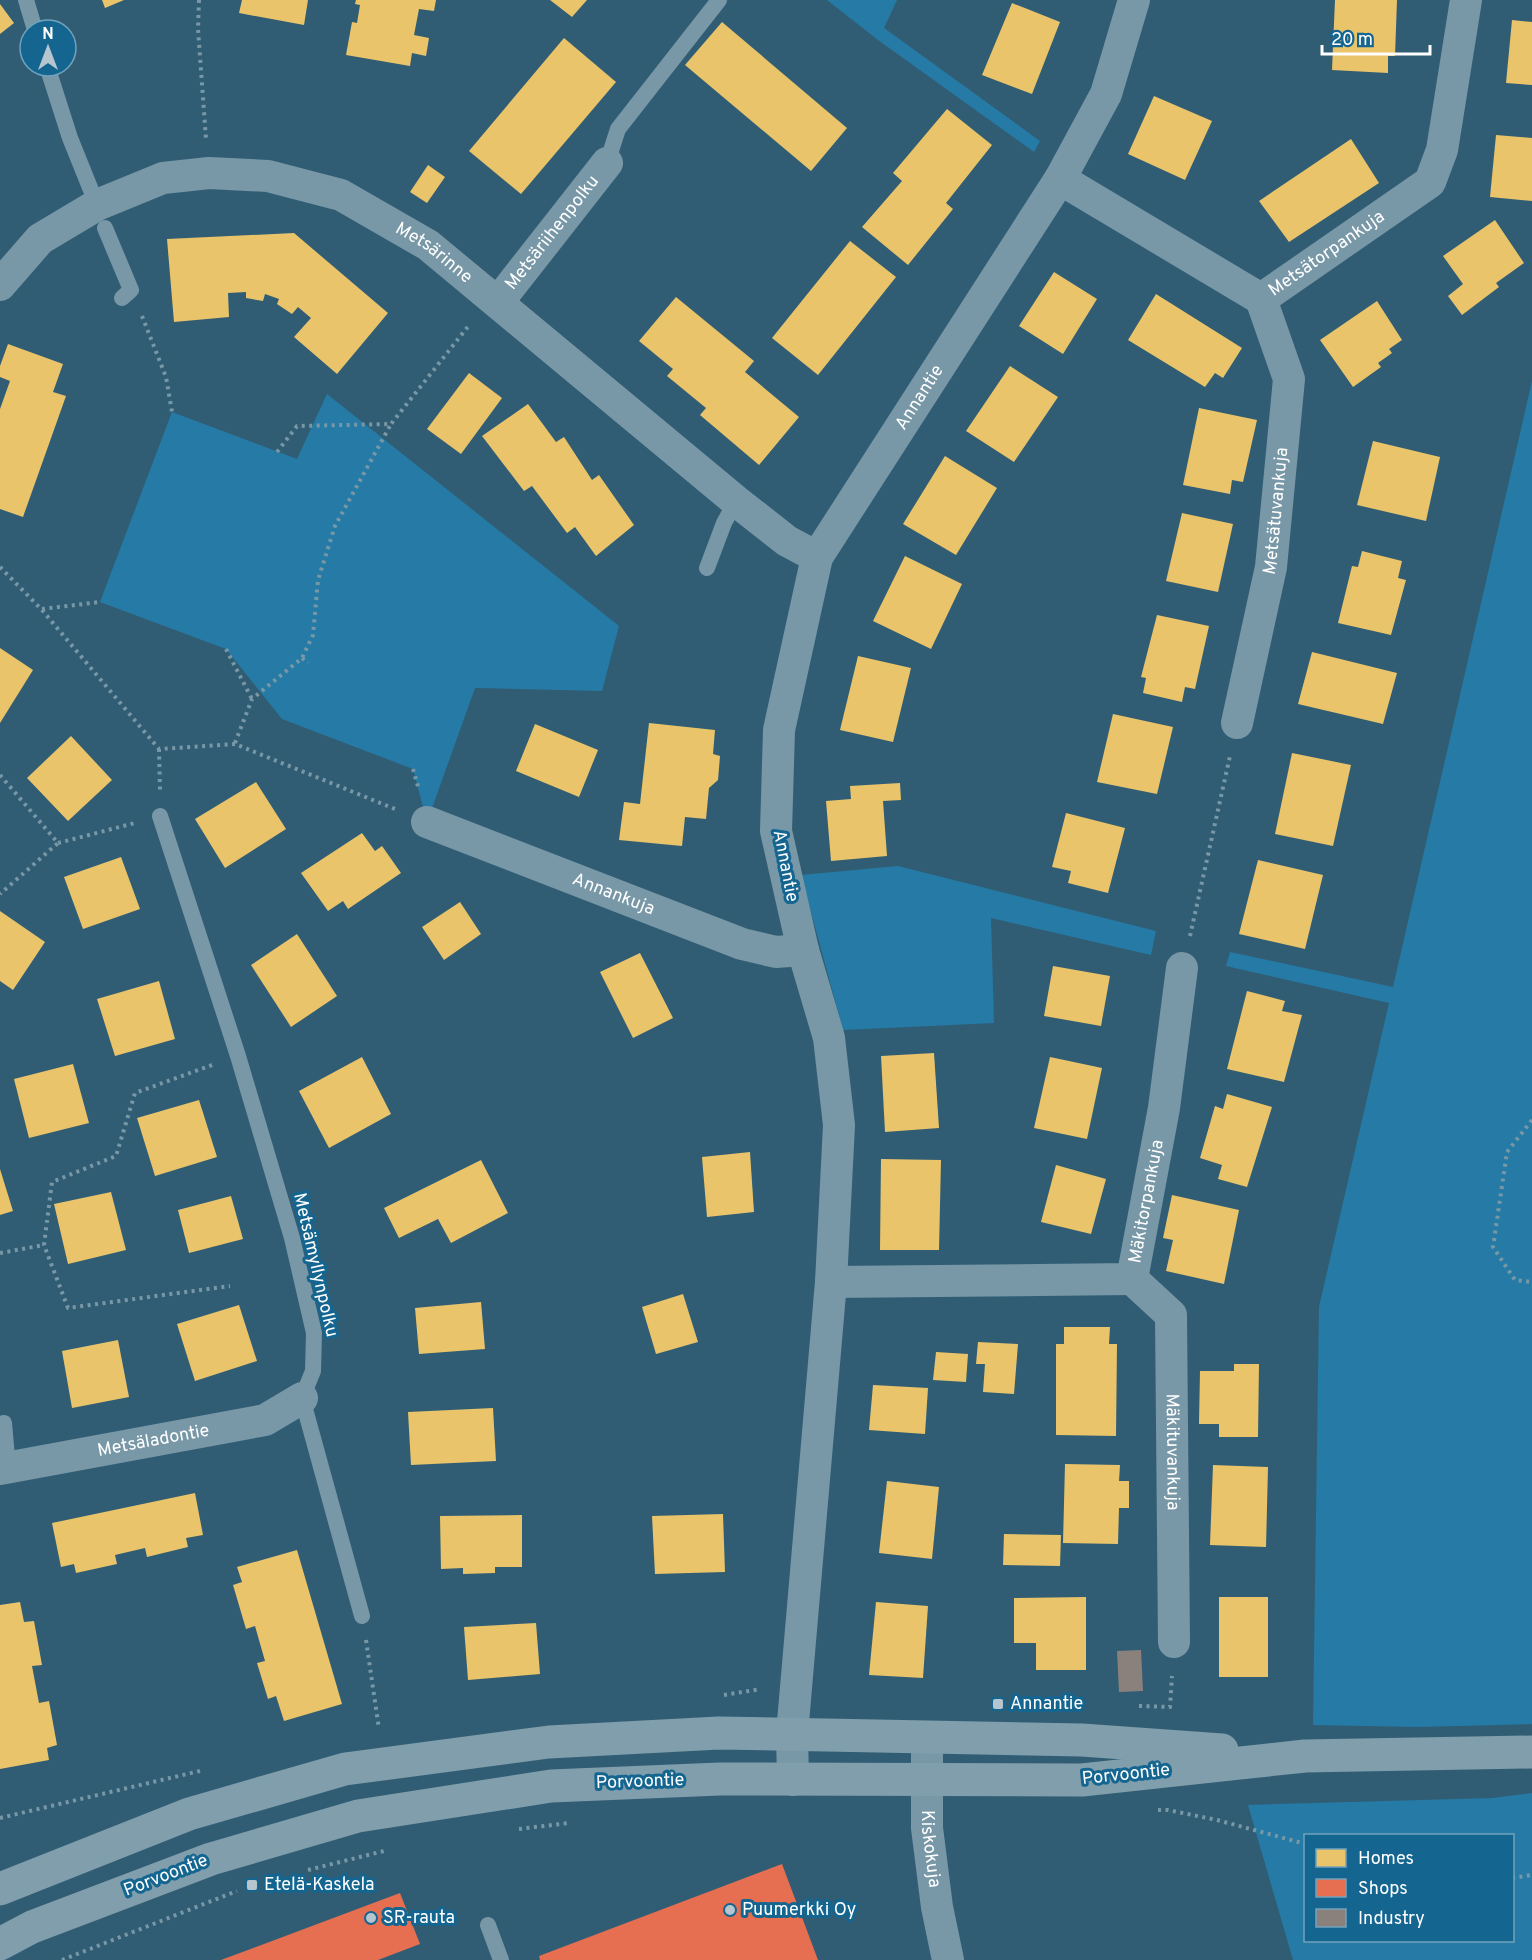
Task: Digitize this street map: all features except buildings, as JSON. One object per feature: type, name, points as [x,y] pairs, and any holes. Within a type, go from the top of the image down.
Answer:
[{"type":"street","name":"Annantie","points":[[793,1780],[792,1734],[831,1282],[839,1125],[829,1038],[803,951],[776,831],[779,730],[817,557],[1060,178],[1106,94],[1134,0]]},
{"type":"street","name":"Metsätorpankuja","points":[[1060,178],[1261,299],[1430,182],[1442,150],[1466,0]]},
{"type":"street","name":"Metsäriihenpolku","points":[[486,310],[607,163]]},
{"type":"street","name":"Metsärinne","points":[[0,285],[40,239],[101,217],[163,178],[209,172],[268,176],[341,195],[428,245],[486,310],[788,541],[817,557]]},
{"type":"street","name":"Metsätuvankuja","points":[[1238,723],[1271,567],[1289,379],[1261,299]]},
{"type":"street","name":"Annankuja","points":[[427,822],[742,944],[777,952],[803,951]]},
{"type":"street","name":"Mäkitorpankuja","points":[[831,1282],[1132,1279],[1164,1108],[1182,968]]},
{"type":"street","name":"Mäkituvankuja","points":[[1132,1279],[1170,1315],[1174,1642]]},
{"type":"street","name":"Metsäladontie","points":[[4,1468],[265,1420],[302,1398]]},
{"type":"street","name":"Porvoontie","points":[[0,1889],[189,1814],[345,1769],[549,1742],[719,1733],[1082,1740],[1305,1756],[1532,1752]]},
{"type":"street","name":"Kiskokuja","points":[[927,1737],[927,1828],[937,1907],[948,1960]]},
{"type":"street","name":"Porvoontie","points":[[0,1944],[32,1928],[211,1859],[358,1816],[551,1786],[720,1779],[1082,1780],[1305,1756]]},
{"type":"lane","points":[[26,0],[31,18]]},
{"type":"lane","points":[[607,163],[618,129],[719,0]]},
{"type":"lane","points":[[51,78],[70,138],[101,217],[127,294]]},
{"type":"lane","points":[[707,567],[724,523],[736,501]]},
{"type":"lane","name":"Metsämyllynpolku","points":[[160,816],[238,1056],[292,1238],[314,1334],[313,1371],[302,1398]]},
{"type":"lane","points":[[302,1398],[362,1616]]},
{"type":"lane","points":[[4,1423],[4,1468]]},
{"type":"lane","points":[[488,1925],[501,1960]]},
{"type":"path","points":[[199,0],[198,29],[209,172]]},
{"type":"path","points":[[127,294],[166,377],[172,412]]},
{"type":"path","points":[[235,744],[252,699],[302,658],[313,635],[318,580],[335,526],[391,424],[486,310]]},
{"type":"path","points":[[277,452],[297,426],[391,424]]},
{"type":"path","points":[[0,567],[42,610],[159,749],[160,816],[58,843],[0,894]]},
{"type":"path","points":[[42,610],[100,602]]},
{"type":"path","points":[[226,649],[252,699]]},
{"type":"path","points":[[302,658],[308,663]]},
{"type":"path","points":[[1182,968],[1238,723]]},
{"type":"path","points":[[159,749],[235,744],[427,822]]},
{"type":"path","points":[[0,775],[58,843]]},
{"type":"path","points":[[230,1286],[68,1308],[44,1245],[52,1182],[116,1156],[135,1093],[238,1056]]},
{"type":"path","points":[[1532,1120],[1508,1152],[1493,1248],[1515,1280],[1532,1282]]},
{"type":"path","points":[[0,1252],[44,1245]]},
{"type":"path","points":[[362,1616],[380,1729]]},
{"type":"path","points":[[718,1697],[763,1689]]},
{"type":"path","points":[[518,1830],[576,1823]]},
{"type":"path","points":[[298,1873],[389,1849]]},
{"type":"path","points":[[1514,1878],[1532,1875]]},
{"type":"path","points":[[62,1960],[241,1889]]},
{"type":"shaded area","points":[[827,0],[897,0],[884,28],[1040,141],[1034,152],[878,40]]},
{"type":"shaded area","points":[[1532,381],[1532,1724],[1417,1727],[1313,1725],[1319,1307],[1389,1003],[1226,966],[1230,952],[1393,987]]},
{"type":"shaded area","points":[[327,394],[619,626],[602,691],[475,688],[427,822],[413,769],[282,719],[226,649],[100,602],[172,412],[297,459]]},
{"type":"shaded area","points":[[898,866],[1156,931],[1151,955],[991,918],[994,1023],[843,1030],[801,875]]},
{"type":"shaded area","points":[[1532,1793],[1532,1960],[1293,1960],[1248,1805],[1493,1798]]},
{"type":"place","name":"Annantie","points":[[998,1704]]},
{"type":"place","name":"Etelä-Kaskela","points":[[252,1885]]},
{"type":"place","name":"Puumerkki Oy","points":[[730,1910]]},
{"type":"place","name":"SR-rauta","points":[[371,1918]]}]
